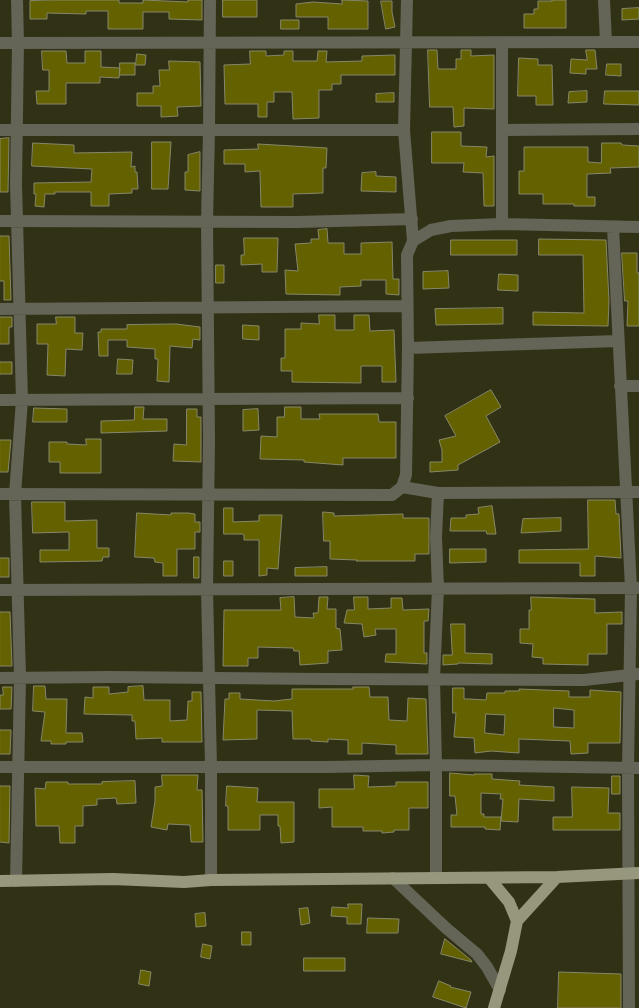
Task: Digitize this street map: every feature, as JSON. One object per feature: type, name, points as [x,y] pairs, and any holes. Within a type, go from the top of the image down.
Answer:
[{"type":"main road","points":[[0,881],[113,879],[184,882],[211,880],[557,877],[634,873]]},
{"type":"main road","points":[[494,1008],[511,951],[517,921],[557,877]]},
{"type":"main road","points":[[489,878],[509,902],[517,921]]},
{"type":"street","points":[[16,881],[20,678],[15,494],[22,400],[16,184],[17,0]]},
{"type":"street","points":[[210,0],[210,130],[207,222],[209,399],[207,590],[211,767],[211,880]]},
{"type":"street","points":[[0,494],[392,495],[402,487],[406,475],[408,398],[407,255],[413,241],[404,130],[407,0]]},
{"type":"street","points":[[604,0],[606,42]]},
{"type":"street","points":[[502,42],[502,224]]},
{"type":"street","points":[[0,43],[639,42]]},
{"type":"street","points":[[502,130],[639,129]]},
{"type":"street","points":[[0,130],[404,130]]},
{"type":"street","points":[[0,221],[297,222],[412,219]]},
{"type":"street","points":[[413,241],[431,230],[450,226],[502,224],[639,227]]},
{"type":"street","points":[[613,227],[626,492],[635,588],[634,976],[629,1008]]},
{"type":"street","points":[[0,309],[207,309],[407,306]]},
{"type":"street","points":[[408,348],[618,341]]},
{"type":"street","points":[[620,386],[639,386]]},
{"type":"street","points":[[0,400],[408,398]]},
{"type":"street","points":[[402,487],[438,493],[639,492]]},
{"type":"street","points":[[436,877],[434,679],[438,588],[436,537],[438,493]]},
{"type":"street","points":[[0,590],[635,588]]},
{"type":"street","points":[[0,678],[584,680],[635,674]]},
{"type":"street","points":[[0,767],[328,767],[436,765],[634,768]]},
{"type":"street","points":[[393,878],[476,954],[487,967],[500,990]]},
{"type":"building","points":[[119,0],[119,3],[143,3],[143,0],[188,2],[188,0],[202,0],[202,20],[169,19],[169,12],[143,12],[143,29],[108,29],[108,11],[86,11],[86,14],[47,13],[47,19],[30,19],[30,1]]},
{"type":"building","points":[[223,0],[257,0],[257,17],[223,17]]},
{"type":"building","points":[[342,0],[368,1],[368,29],[328,29],[328,17],[296,17],[296,4],[313,2],[342,4]]},
{"type":"building","points":[[566,0],[566,28],[524,28],[524,14],[534,14],[534,9],[538,9],[538,1]]},
{"type":"building","points":[[381,1],[392,1],[395,27],[386,29]]},
{"type":"building","points":[[639,8],[639,19],[622,20],[622,9]]},
{"type":"building","points":[[281,20],[299,20],[299,29],[281,29]]},
{"type":"building","points":[[428,50],[437,50],[438,69],[456,69],[456,59],[461,59],[461,50],[471,50],[471,56],[494,55],[494,109],[464,108],[464,126],[454,127],[453,107],[430,107]]},
{"type":"building","points":[[586,50],[595,50],[597,69],[586,69],[586,74],[570,73],[571,59],[587,60]]},
{"type":"building","points":[[42,51],[66,51],[67,63],[85,63],[85,51],[101,51],[101,67],[120,68],[119,78],[100,77],[100,83],[66,83],[66,104],[37,104],[36,91],[49,91],[49,70],[43,70]]},
{"type":"building","points":[[250,51],[266,51],[266,56],[284,55],[284,51],[293,51],[293,61],[317,61],[318,51],[327,51],[326,62],[362,61],[362,56],[395,55],[395,75],[341,75],[341,84],[332,84],[332,90],[319,90],[319,118],[293,119],[292,92],[274,92],[274,102],[267,102],[267,117],[258,117],[258,104],[225,104],[224,65],[250,64]]},
{"type":"building","points":[[137,54],[146,55],[145,65],[136,65]]},
{"type":"building","points":[[519,58],[538,59],[538,65],[552,65],[553,105],[536,105],[536,96],[518,96]]},
{"type":"building","points":[[169,61],[200,62],[201,106],[177,107],[178,116],[161,117],[161,106],[137,106],[137,93],[153,93],[153,86],[160,86],[159,70],[169,70]]},
{"type":"building","points":[[120,63],[135,63],[135,75],[120,75]]},
{"type":"building","points":[[607,64],[621,64],[621,76],[606,75]]},
{"type":"building","points":[[587,91],[587,102],[568,103],[569,92]]},
{"type":"building","points":[[605,91],[639,91],[639,105],[604,104]]},
{"type":"building","points":[[394,93],[394,102],[376,102],[376,94]]},
{"type":"building","points":[[432,132],[461,132],[461,146],[487,147],[486,157],[494,156],[494,206],[484,206],[483,173],[463,172],[464,163],[432,163]]},
{"type":"building","points":[[9,138],[8,192],[0,192],[0,139]]},
{"type":"building","points":[[152,142],[171,142],[168,189],[152,189]]},
{"type":"building","points":[[33,143],[74,145],[74,153],[132,152],[131,167],[135,166],[135,172],[137,172],[138,189],[132,189],[132,193],[109,194],[109,206],[91,206],[91,192],[55,192],[55,194],[45,194],[44,207],[35,206],[36,194],[34,194],[34,183],[91,182],[92,169],[32,166]]},
{"type":"building","points":[[602,143],[621,143],[622,145],[639,146],[639,167],[610,168],[611,173],[587,174],[587,197],[595,197],[595,206],[543,204],[543,194],[519,194],[519,171],[524,171],[524,147],[588,147],[588,162],[601,163]]},
{"type":"building","points":[[258,144],[327,148],[326,168],[323,168],[323,193],[293,194],[293,207],[261,207],[260,171],[245,172],[245,164],[224,164],[224,150],[258,149]]},
{"type":"building","points":[[200,152],[200,191],[185,190],[185,172],[188,172],[188,155]]},
{"type":"building","points":[[376,172],[376,176],[396,177],[396,192],[361,191],[362,173]]},
{"type":"building","points":[[327,229],[328,243],[344,243],[344,254],[361,254],[361,243],[392,242],[393,279],[399,279],[399,295],[386,294],[386,280],[361,280],[361,286],[340,287],[340,295],[286,294],[285,270],[298,271],[295,244],[311,243],[311,239],[319,239],[318,230]]},
{"type":"building","points":[[0,236],[9,236],[11,300],[4,300],[4,281],[0,281]]},
{"type":"building","points":[[244,238],[278,238],[277,272],[262,272],[262,264],[241,265],[241,255],[244,255]]},
{"type":"building","points":[[539,239],[606,240],[609,301],[608,326],[533,325],[533,312],[584,313],[583,255],[539,255]]},
{"type":"building","points":[[451,240],[517,240],[517,255],[451,255]]},
{"type":"building","points":[[622,253],[637,253],[639,326],[627,326],[628,301],[625,301]]},
{"type":"building","points":[[216,265],[224,265],[224,283],[216,283]]},
{"type":"building","points":[[448,271],[449,288],[423,289],[423,272]]},
{"type":"building","points":[[499,274],[518,275],[518,291],[498,290]]},
{"type":"building","points":[[503,308],[503,324],[436,325],[435,309]]},
{"type":"building","points":[[319,315],[335,315],[335,330],[354,330],[354,315],[369,315],[370,331],[394,330],[396,382],[382,382],[382,366],[361,366],[361,383],[292,382],[292,371],[281,371],[281,358],[285,358],[285,329],[301,329],[301,323],[319,324]]},
{"type":"building","points":[[0,317],[12,317],[12,327],[9,327],[9,344],[0,344]]},
{"type":"building","points":[[56,317],[75,317],[75,333],[83,333],[82,350],[66,349],[65,376],[47,375],[48,344],[37,344],[37,324],[56,324]]},
{"type":"building","points":[[176,324],[200,327],[200,340],[193,339],[192,348],[170,346],[169,382],[157,381],[158,359],[155,359],[155,349],[127,347],[127,340],[108,340],[108,356],[99,356],[98,332],[101,332],[101,329],[127,329],[127,325]]},
{"type":"building","points":[[243,325],[259,326],[259,340],[243,339]]},
{"type":"building","points":[[118,359],[133,360],[132,374],[117,374]]},
{"type":"building","points":[[0,362],[12,362],[12,374],[0,374]]},
{"type":"building","points":[[491,390],[501,407],[486,416],[500,442],[458,465],[458,470],[430,472],[430,462],[442,462],[442,450],[439,440],[456,436],[445,416]]},
{"type":"building","points":[[135,407],[144,407],[143,419],[167,419],[167,431],[101,433],[101,421],[134,420]]},
{"type":"building","points":[[285,407],[301,407],[301,419],[320,419],[319,414],[378,414],[379,422],[396,422],[396,458],[343,458],[343,465],[304,462],[304,460],[260,459],[261,436],[277,437],[277,417],[284,417]]},
{"type":"building","points":[[34,408],[67,409],[67,422],[33,422]]},
{"type":"building","points":[[187,409],[197,409],[197,417],[201,417],[201,462],[173,461],[174,444],[186,445]]},
{"type":"building","points":[[258,409],[259,430],[243,431],[243,410]]},
{"type":"building","points":[[86,439],[101,439],[101,473],[60,473],[60,462],[49,462],[49,442],[86,445]]},
{"type":"building","points":[[0,440],[11,440],[8,472],[0,472]]},
{"type":"building","points":[[588,500],[615,500],[616,514],[619,514],[621,558],[595,556],[595,576],[580,576],[580,563],[519,563],[519,550],[588,549]]},
{"type":"building","points":[[32,502],[65,502],[65,521],[97,520],[97,548],[109,548],[109,557],[103,557],[102,561],[40,562],[40,550],[69,550],[69,532],[33,533]]},
{"type":"building","points":[[492,506],[496,534],[487,534],[486,531],[450,531],[451,518],[466,518],[466,515],[479,514],[478,508]]},
{"type":"building","points":[[224,508],[233,508],[233,522],[259,521],[259,515],[282,515],[278,569],[267,568],[267,575],[259,576],[259,540],[244,540],[244,535],[242,534],[224,534]]},
{"type":"building","points":[[323,512],[334,513],[334,516],[403,514],[403,518],[429,518],[429,554],[415,554],[415,561],[330,559],[330,541],[324,541]]},
{"type":"building","points":[[137,513],[195,514],[195,522],[200,522],[200,532],[195,532],[195,549],[177,549],[177,576],[163,576],[163,563],[155,562],[154,558],[135,557]]},
{"type":"building","points":[[561,518],[561,531],[521,533],[523,519]]},
{"type":"building","points":[[450,549],[486,549],[486,562],[450,563]]},
{"type":"building","points":[[194,557],[199,557],[199,578],[194,578]]},
{"type":"building","points":[[0,558],[9,558],[9,577],[0,577]]},
{"type":"building","points":[[224,561],[233,561],[233,576],[224,576]]},
{"type":"building","points":[[327,567],[327,576],[295,576],[295,568]]},
{"type":"building","points":[[294,597],[295,617],[314,618],[313,613],[318,613],[319,597],[328,597],[327,609],[336,609],[336,628],[340,629],[342,650],[328,651],[328,663],[300,665],[299,651],[294,651],[293,648],[258,647],[258,658],[248,658],[248,666],[223,666],[224,610],[281,610],[280,598]]},
{"type":"building","points":[[354,597],[368,597],[368,609],[391,608],[391,598],[402,598],[403,610],[429,609],[428,621],[424,621],[424,653],[427,653],[427,664],[385,662],[386,654],[396,654],[396,629],[375,629],[376,635],[364,637],[362,624],[344,623],[347,610],[354,610]]},
{"type":"building","points":[[531,597],[595,599],[595,613],[622,612],[622,624],[607,624],[607,654],[588,654],[588,665],[543,664],[543,658],[532,657],[533,644],[520,643],[520,629],[529,629]]},
{"type":"building","points":[[0,612],[10,612],[12,666],[0,666]]},
{"type":"building","points":[[451,624],[465,624],[465,653],[492,654],[492,664],[458,663],[443,665],[443,655],[452,655]]},
{"type":"building","points":[[34,686],[45,686],[46,699],[67,699],[66,733],[82,733],[83,742],[51,744],[51,741],[41,741],[45,712],[33,711]]},
{"type":"building","points":[[143,686],[144,700],[170,700],[170,721],[187,720],[188,701],[192,701],[192,692],[201,692],[202,742],[162,742],[162,738],[136,739],[135,721],[132,721],[132,715],[84,714],[85,697],[93,698],[93,687],[109,687],[109,694],[128,692],[128,687]]},
{"type":"building","points":[[3,687],[12,687],[11,709],[0,709],[0,695],[3,695]]},
{"type":"building","points":[[353,687],[369,687],[370,697],[388,697],[389,720],[407,721],[408,698],[426,699],[428,754],[396,754],[396,745],[362,743],[362,754],[348,754],[348,740],[328,739],[328,742],[311,741],[311,739],[293,739],[292,711],[257,710],[257,739],[223,740],[225,699],[229,699],[229,693],[240,693],[240,699],[274,701],[292,699],[292,689],[353,689]]},
{"type":"building","points":[[453,688],[464,688],[464,699],[486,700],[487,693],[505,693],[505,691],[519,691],[519,689],[569,691],[569,697],[590,697],[590,690],[621,692],[620,743],[588,743],[588,753],[571,754],[570,741],[519,739],[519,753],[491,751],[475,753],[474,738],[454,737],[456,713],[453,713]],"holes":[[[554,708],[574,710],[574,728],[554,727]],[[486,714],[505,715],[504,735],[485,733]]]},
{"type":"building","points":[[0,730],[11,730],[10,754],[0,754]]},
{"type":"building","points":[[450,773],[492,774],[492,779],[520,781],[519,785],[554,787],[554,801],[519,799],[518,822],[501,821],[503,799],[500,799],[501,794],[481,793],[481,814],[484,814],[484,817],[501,817],[500,830],[485,829],[485,827],[451,827],[451,815],[457,815],[455,796],[450,796]]},
{"type":"building","points":[[162,775],[198,775],[197,790],[202,790],[203,842],[191,842],[190,825],[168,824],[167,830],[151,827],[155,787],[162,786]]},
{"type":"building","points":[[354,775],[369,776],[368,787],[396,786],[396,782],[428,782],[428,808],[409,808],[409,830],[394,830],[394,832],[382,833],[382,831],[363,831],[363,827],[332,827],[332,807],[319,808],[319,789],[354,789]]},
{"type":"building","points":[[612,776],[620,776],[620,794],[612,794]]},
{"type":"building","points":[[135,781],[136,803],[117,804],[116,798],[97,799],[97,805],[83,806],[83,826],[75,826],[75,843],[60,843],[59,826],[36,826],[35,788],[45,789],[46,782],[102,784],[102,782]]},
{"type":"building","points":[[0,786],[10,786],[9,843],[0,842]]},
{"type":"building","points":[[227,786],[258,788],[257,802],[294,802],[294,842],[281,843],[278,815],[260,815],[260,830],[228,830]]},
{"type":"building","points":[[572,787],[609,788],[608,813],[620,813],[620,830],[553,830],[553,817],[572,817]]},
{"type":"building","points":[[348,904],[362,904],[361,924],[347,924],[347,917],[331,916],[332,907],[348,908]]},
{"type":"building","points":[[308,908],[310,923],[301,925],[299,909]]},
{"type":"building","points":[[205,913],[206,926],[196,927],[195,914]]},
{"type":"building","points":[[368,918],[399,919],[398,933],[367,933]]},
{"type":"building","points":[[242,932],[251,932],[251,945],[242,945]]},
{"type":"building","points":[[445,939],[471,960],[472,962],[441,954]]},
{"type":"building","points":[[203,944],[212,946],[210,959],[201,957]]},
{"type":"building","points":[[304,958],[345,958],[345,971],[304,971]]},
{"type":"building","points":[[141,970],[151,972],[149,986],[139,984]]},
{"type":"building","points":[[559,972],[621,974],[621,1008],[558,1008]]},
{"type":"building","points":[[439,981],[450,987],[471,992],[466,1008],[433,997]]}]
